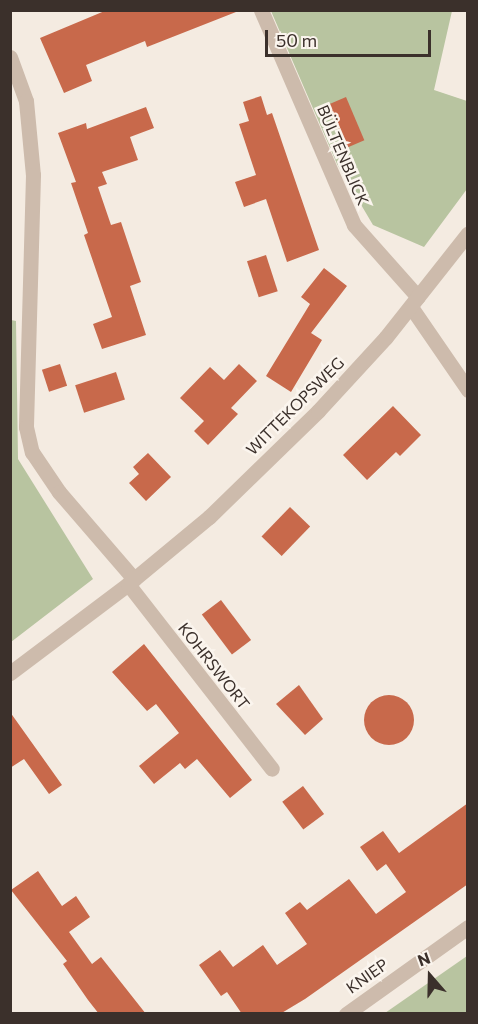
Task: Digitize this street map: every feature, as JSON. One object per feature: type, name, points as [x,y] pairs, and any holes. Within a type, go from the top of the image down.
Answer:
[{"type":"street","name":"BÜLTENBLICK","points":[[261,10],[354,225],[414,302],[468,390]]},
{"type":"street","name":"KOHRSWORT","points":[[10,57],[26,101],[33,176],[26,404],[28,435],[33,452],[59,492],[131,582],[272,769]]},
{"type":"street","name":"WITTEKOPSWEG","points":[[10,673],[131,582],[209,517],[318,411],[414,302],[468,233]]},
{"type":"street","name":"KNIEP","points":[[346,1014],[468,927]]},
{"type":"green space","points":[[271,11],[452,11],[434,90],[467,101],[467,189],[424,247],[373,225],[337,164]]},
{"type":"green space","points":[[11,320],[16,321],[18,459],[93,579],[11,642]]},
{"type":"green space","points":[[467,956],[467,1013],[385,1013]]},
{"type":"building","points":[[107,10],[236,10],[236,12],[147,47],[145,41],[86,65],[92,81],[64,93],[40,38]]},
{"type":"building","points":[[261,96],[267,115],[272,113],[319,250],[287,262],[266,199],[244,207],[235,182],[256,175],[239,124],[249,121],[243,102]]},
{"type":"building","points":[[346,97],[364,140],[347,148],[329,104]]},
{"type":"building","points":[[146,107],[154,128],[130,137],[138,160],[102,172],[107,184],[98,187],[111,225],[121,222],[141,282],[130,286],[146,335],[102,349],[93,324],[112,317],[84,235],[88,233],[71,183],[76,182],[58,133],[86,123],[87,129]]},
{"type":"building","points":[[266,255],[278,291],[259,297],[247,261]]},
{"type":"building","points":[[324,268],[347,286],[311,333],[322,340],[291,392],[266,376],[310,304],[301,297]]},
{"type":"building","points":[[60,364],[67,386],[49,392],[42,370]]},
{"type":"building","points":[[239,364],[257,381],[231,408],[238,414],[208,445],[194,431],[204,421],[180,398],[210,367],[224,380]]},
{"type":"building","points":[[116,372],[125,400],[84,413],[75,385]]},
{"type":"building","points":[[393,406],[421,435],[400,456],[396,452],[367,480],[343,455]]},
{"type":"building","points":[[148,453],[171,477],[146,501],[129,483],[139,474],[133,467]]},
{"type":"building","points":[[290,507],[310,526],[282,556],[262,536]]},
{"type":"building","points":[[221,600],[251,640],[232,654],[202,614]]},
{"type":"building","points":[[144,644],[252,780],[230,798],[197,759],[185,769],[180,763],[154,784],[139,766],[179,733],[156,704],[147,711],[112,672]]},
{"type":"building","points":[[299,685],[323,719],[305,735],[276,704]]},
{"type":"building","points":[[384,695],[394,695],[407,702],[414,715],[414,725],[407,738],[394,745],[384,745],[375,741],[368,734],[364,725],[364,715],[368,706],[375,699]]},
{"type":"building","points":[[10,712],[62,785],[49,794],[24,759],[10,768]]},
{"type":"building","points":[[303,786],[324,814],[303,830],[282,802]]},
{"type":"building","points":[[468,803],[468,884],[305,999],[280,1014],[242,1014],[227,992],[221,996],[199,965],[220,950],[233,967],[263,945],[277,965],[307,944],[285,913],[300,902],[307,910],[349,879],[376,914],[406,892],[386,864],[377,871],[360,847],[383,831],[399,853]]},
{"type":"building","points":[[38,871],[62,906],[76,896],[90,917],[69,932],[92,964],[101,957],[146,1014],[99,1014],[88,1000],[63,964],[67,961],[11,890]]}]
